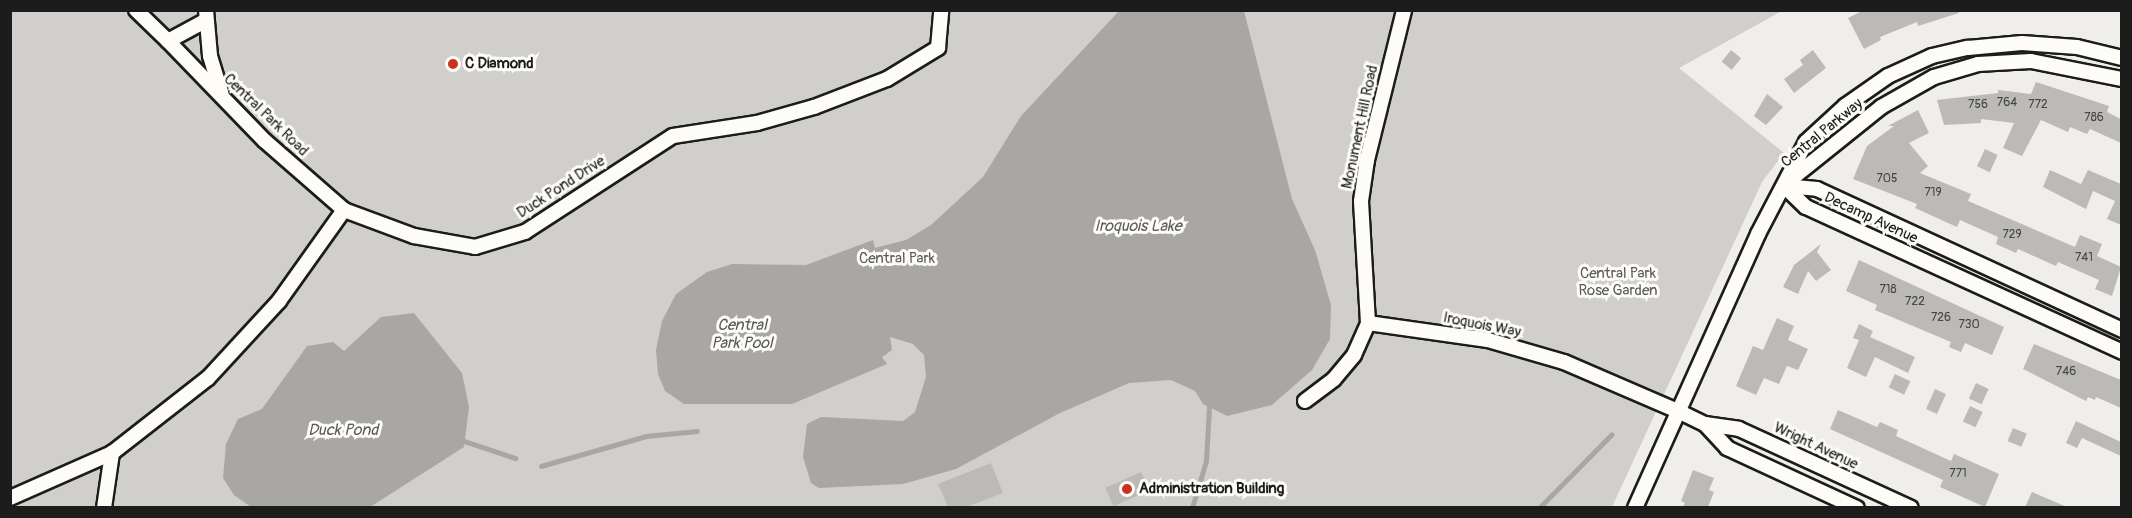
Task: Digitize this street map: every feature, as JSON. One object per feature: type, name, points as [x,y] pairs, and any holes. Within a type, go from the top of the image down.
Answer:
[{"type":"street","name":"Central Park Road","points":[[136,10],[265,141],[344,210]]},
{"type":"street","name":"Duck Pond Drive","points":[[344,210],[414,236],[475,247],[525,232],[673,135],[757,123],[814,107],[887,79],[938,48],[941,10]]},
{"type":"street","name":"Monument Hill Road","points":[[1368,323],[1361,201],[1367,160],[1404,10]]},
{"type":"street","points":[[168,41],[206,16],[210,56],[222,95]]},
{"type":"street","name":"Central Parkway","points":[[1635,507],[1680,412],[1758,234],[1806,142],[1845,106],[1888,76],[1932,56],[2022,43],[2077,47],[2121,58]]},
{"type":"street","name":"Central Parkway","points":[[1784,186],[1840,136],[1881,106],[1934,77],[1978,64],[2031,61],[2121,79]]},
{"type":"street","name":"Decamp Avenue","points":[[1784,186],[1817,189],[2121,330]]},
{"type":"street","name":"Decamp Avenue","points":[[1784,186],[1806,207],[2121,352]]},
{"type":"street","points":[[19,507],[10,500],[112,453],[207,378],[279,302],[344,210]]},
{"type":"street","points":[[1305,401],[1335,379],[1354,355],[1368,323]]},
{"type":"street","name":"Iroquois Way","points":[[1368,323],[1488,340],[1538,352],[1680,412]]},
{"type":"street","name":"Wright Avenue","points":[[1680,412],[1705,424],[1739,429],[1911,507]]},
{"type":"street","name":"Wright Avenue","points":[[1705,424],[1727,448],[1857,507]]},
{"type":"street","points":[[104,507],[112,453]]},
{"type":"green space","name":"Central Park","points":[[10,11],[1782,11],[1679,68],[1784,153],[1762,182],[1612,507],[11,507]]},
{"type":"water","name":"Iroquois Lake","points":[[1119,11],[1244,11],[1292,199],[1315,250],[1331,305],[1330,339],[1312,370],[1272,405],[1227,416],[1203,404],[1195,391],[1171,380],[1129,383],[1058,414],[956,469],[903,484],[819,488],[811,483],[803,457],[807,424],[821,417],[903,421],[915,412],[926,377],[924,355],[913,344],[890,337],[892,350],[882,357],[887,364],[792,404],[684,404],[665,391],[658,374],[656,350],[662,321],[676,294],[707,272],[732,264],[806,265],[873,240],[875,248],[906,240],[931,225],[983,177],[1021,116]]},
{"type":"water","name":"Duck Pond","points":[[414,313],[462,373],[469,407],[464,447],[370,507],[251,507],[234,495],[223,478],[226,444],[238,419],[262,409],[307,346],[333,342],[344,351],[381,317]]},
{"type":"building","points":[[1864,10],[1959,10],[1959,13],[1918,26],[1917,22],[1880,37],[1881,40],[1864,49],[1848,18]]},
{"type":"building","points":[[1731,50],[1741,58],[1732,70],[1722,62]]},
{"type":"building","points":[[1813,50],[1826,68],[1794,93],[1784,79],[1803,65],[1800,60]]},
{"type":"building","points":[[2036,82],[2109,106],[2107,112],[2121,119],[2121,143],[2090,129],[2087,134],[2070,127],[2068,132],[2041,120],[2022,156],[2003,148],[2014,123],[1981,119],[1981,123],[1944,125],[1937,100],[1998,93],[1998,90],[2031,94]]},
{"type":"building","points":[[1767,94],[1783,107],[1766,125],[1754,116]]},
{"type":"building","points":[[1918,110],[1929,133],[1909,143],[1928,166],[1920,173],[1971,194],[1968,201],[2075,247],[2080,235],[2102,244],[2097,256],[2121,267],[2112,296],[2095,289],[2099,280],[2058,262],[2056,266],[2018,249],[2016,253],[1996,244],[1998,237],[1960,220],[1957,227],[1915,208],[1917,204],[1853,179],[1867,146],[1894,126],[1888,126]]},
{"type":"building","points":[[1985,149],[1998,155],[1990,172],[1977,166]]},
{"type":"building","points":[[2050,170],[2081,184],[2088,170],[2121,184],[2121,225],[2107,219],[2115,201],[2093,191],[2086,209],[2043,187]]},
{"type":"building","points":[[1821,244],[1817,252],[1831,270],[1816,281],[1808,271],[1798,294],[1783,287],[1794,265]]},
{"type":"building","points":[[1859,260],[2004,327],[1992,355],[1965,343],[1961,352],[1949,347],[1951,342],[1875,310],[1877,305],[1846,291]]},
{"type":"building","points":[[1777,318],[1794,326],[1788,340],[1808,349],[1798,370],[1787,366],[1779,384],[1764,378],[1756,395],[1736,386],[1753,346],[1763,350]]},
{"type":"building","points":[[1859,324],[1873,331],[1870,337],[1915,357],[1908,373],[1875,357],[1866,377],[1847,368],[1859,340],[1853,338]]},
{"type":"building","points":[[2034,344],[2121,380],[2121,408],[2096,397],[2095,400],[2088,397],[2086,401],[2023,369]]},
{"type":"building","points":[[1895,374],[1910,381],[1904,395],[1889,388]]},
{"type":"building","points":[[1976,383],[1989,389],[1982,404],[1969,398]]},
{"type":"building","points":[[1935,389],[1946,394],[1937,414],[1926,409]]},
{"type":"building","points":[[1970,406],[1983,412],[1976,427],[1963,421]]},
{"type":"building","points":[[1838,410],[1877,427],[1880,422],[1898,430],[1896,436],[1951,461],[1954,454],[1999,474],[1985,507],[1940,487],[1943,480],[1830,429]]},
{"type":"building","points":[[2076,421],[2121,442],[2121,456],[2082,438],[2077,448],[2066,443]]},
{"type":"building","points":[[2013,428],[2027,434],[2021,447],[2008,441]]},
{"type":"building","points":[[991,463],[1003,493],[966,507],[948,507],[938,484]]},
{"type":"building","points":[[1693,470],[1714,478],[1709,490],[1714,492],[1708,507],[1683,507],[1685,503],[1681,501]]},
{"type":"building","name":"Administration Building","points":[[1141,472],[1149,490],[1114,506],[1105,488]]},
{"type":"building","points":[[2032,492],[2067,507],[2025,507]]},
{"type":"waterway","points":[[1192,508],[1206,461],[1209,407]]},
{"type":"waterway","points":[[541,466],[646,436],[697,431]]},
{"type":"waterway","points":[[1539,508],[1611,435]]},
{"type":"waterway","points":[[464,441],[515,458]]},
{"type":"place","name":"C Diamond","points":[[453,64]]},
{"type":"place","name":"Administration Building","points":[[1127,489]]},
{"type":"park label","name":"Central Park Rose Garden","points":[[1618,282]]},
{"type":"water label","name":"Central Park Pool","points":[[742,334]]}]
